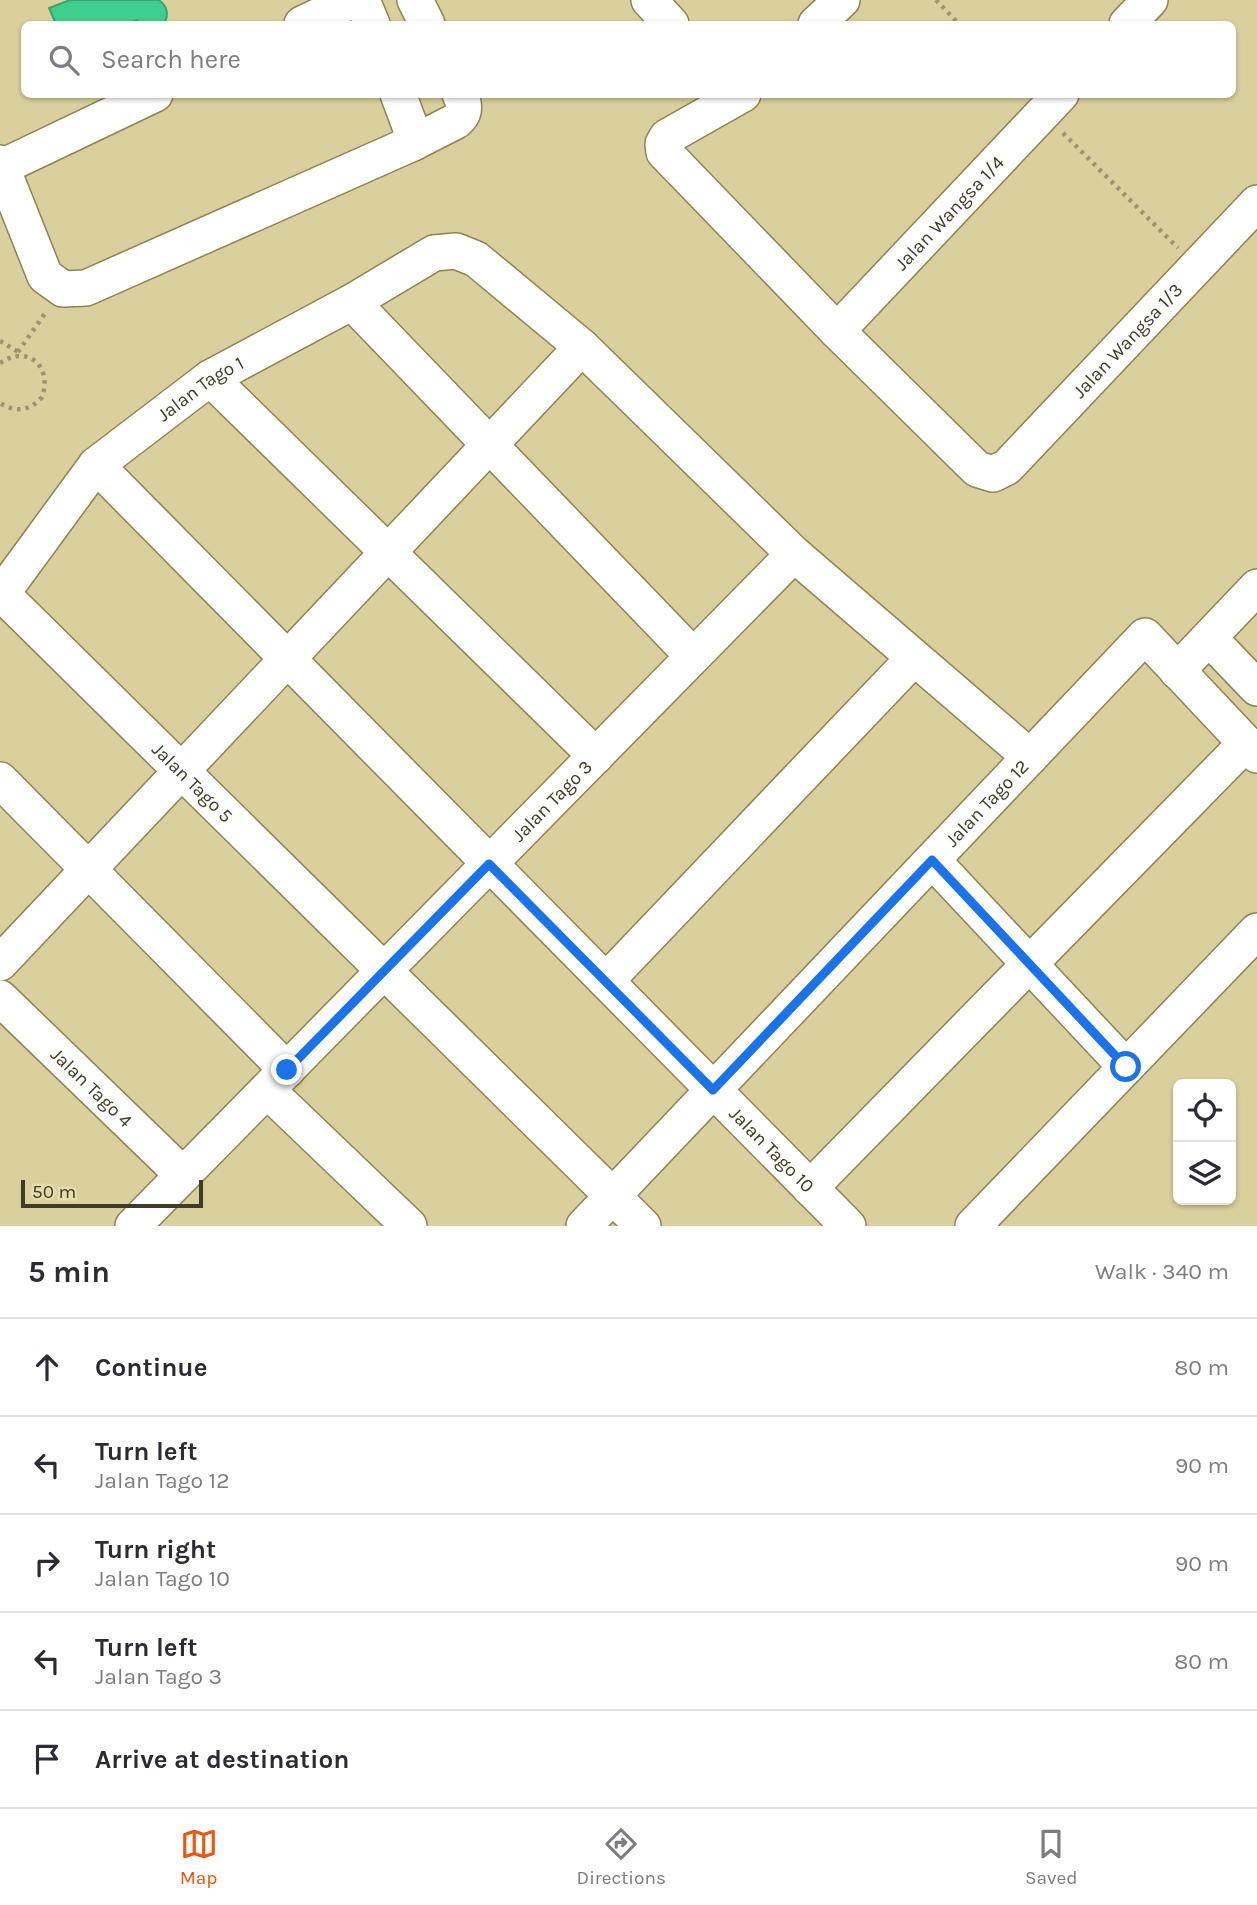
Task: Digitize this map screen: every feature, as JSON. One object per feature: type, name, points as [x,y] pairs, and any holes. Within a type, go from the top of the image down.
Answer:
[{"type":"street","points":[[415,0],[426,21]]},
{"type":"street","points":[[649,0],[668,21]]},
{"type":"street","points":[[820,21],[842,0]]},
{"type":"street","points":[[1130,21],[1150,0]]},
{"type":"street","points":[[314,21],[368,7]]},
{"type":"street","points":[[146,98],[1,165],[45,276],[63,289],[86,288],[413,143],[462,116],[464,109],[461,98]]},
{"type":"street","points":[[400,98],[410,125],[413,143]]},
{"type":"street","points":[[735,98],[667,137],[663,144],[664,152],[837,331]]},
{"type":"street","name":"Jalan Wangsa 1/4","points":[[837,331],[1052,104]]},
{"type":"street","name":"Jalan Wangsa 1/3","points":[[837,331],[977,469],[993,474],[1007,467],[1257,203]]},
{"type":"street","name":"Jalan Tago 1","points":[[1,595],[96,465],[210,378],[352,302],[434,253],[456,251],[476,259],[582,347]]},
{"type":"street","points":[[352,302],[694,656]]},
{"type":"street","points":[[0,963],[582,347],[794,554],[1030,757]]},
{"type":"street","points":[[210,378],[596,756]]},
{"type":"street","name":"Jalan Tago 10","points":[[96,465],[848,1226]]},
{"type":"street","name":"Jalan Tago 3","points":[[134,1226],[794,554]]},
{"type":"street","points":[[810,1188],[1030,964],[1251,749],[1177,671],[1257,587]]},
{"type":"street","name":"Jalan Tago 5","points":[[1,595],[643,1226]]},
{"type":"street","name":"Jalan Tago 12","points":[[584,1226],[1145,636],[1177,671]]},
{"type":"street","points":[[1209,638],[1257,688]]},
{"type":"street","points":[[606,981],[914,658]]},
{"type":"street","points":[[0,780],[88,869],[409,1226]]},
{"type":"street","points":[[932,860],[1126,1067]]},
{"type":"street","points":[[973,1226],[1257,931]]},
{"type":"street","name":"Jalan Tago 4","points":[[0,998],[183,1175]]},
{"type":"path","points":[[936,0],[956,21]]},
{"type":"path","points":[[1052,104],[1196,266]]},
{"type":"path","points":[[0,363],[21,354],[63,289]]},
{"type":"path","points":[[0,341],[36,362],[43,369],[46,378],[43,397],[36,404],[19,410],[9,409],[0,403]]},
{"type":"shaded area","points":[[70,0],[159,0],[166,8],[167,17],[165,21],[55,21],[49,8]]},
{"type":"route","points":[[287,1070],[489,864],[713,1090],[932,860],[1126,1067]]}]
